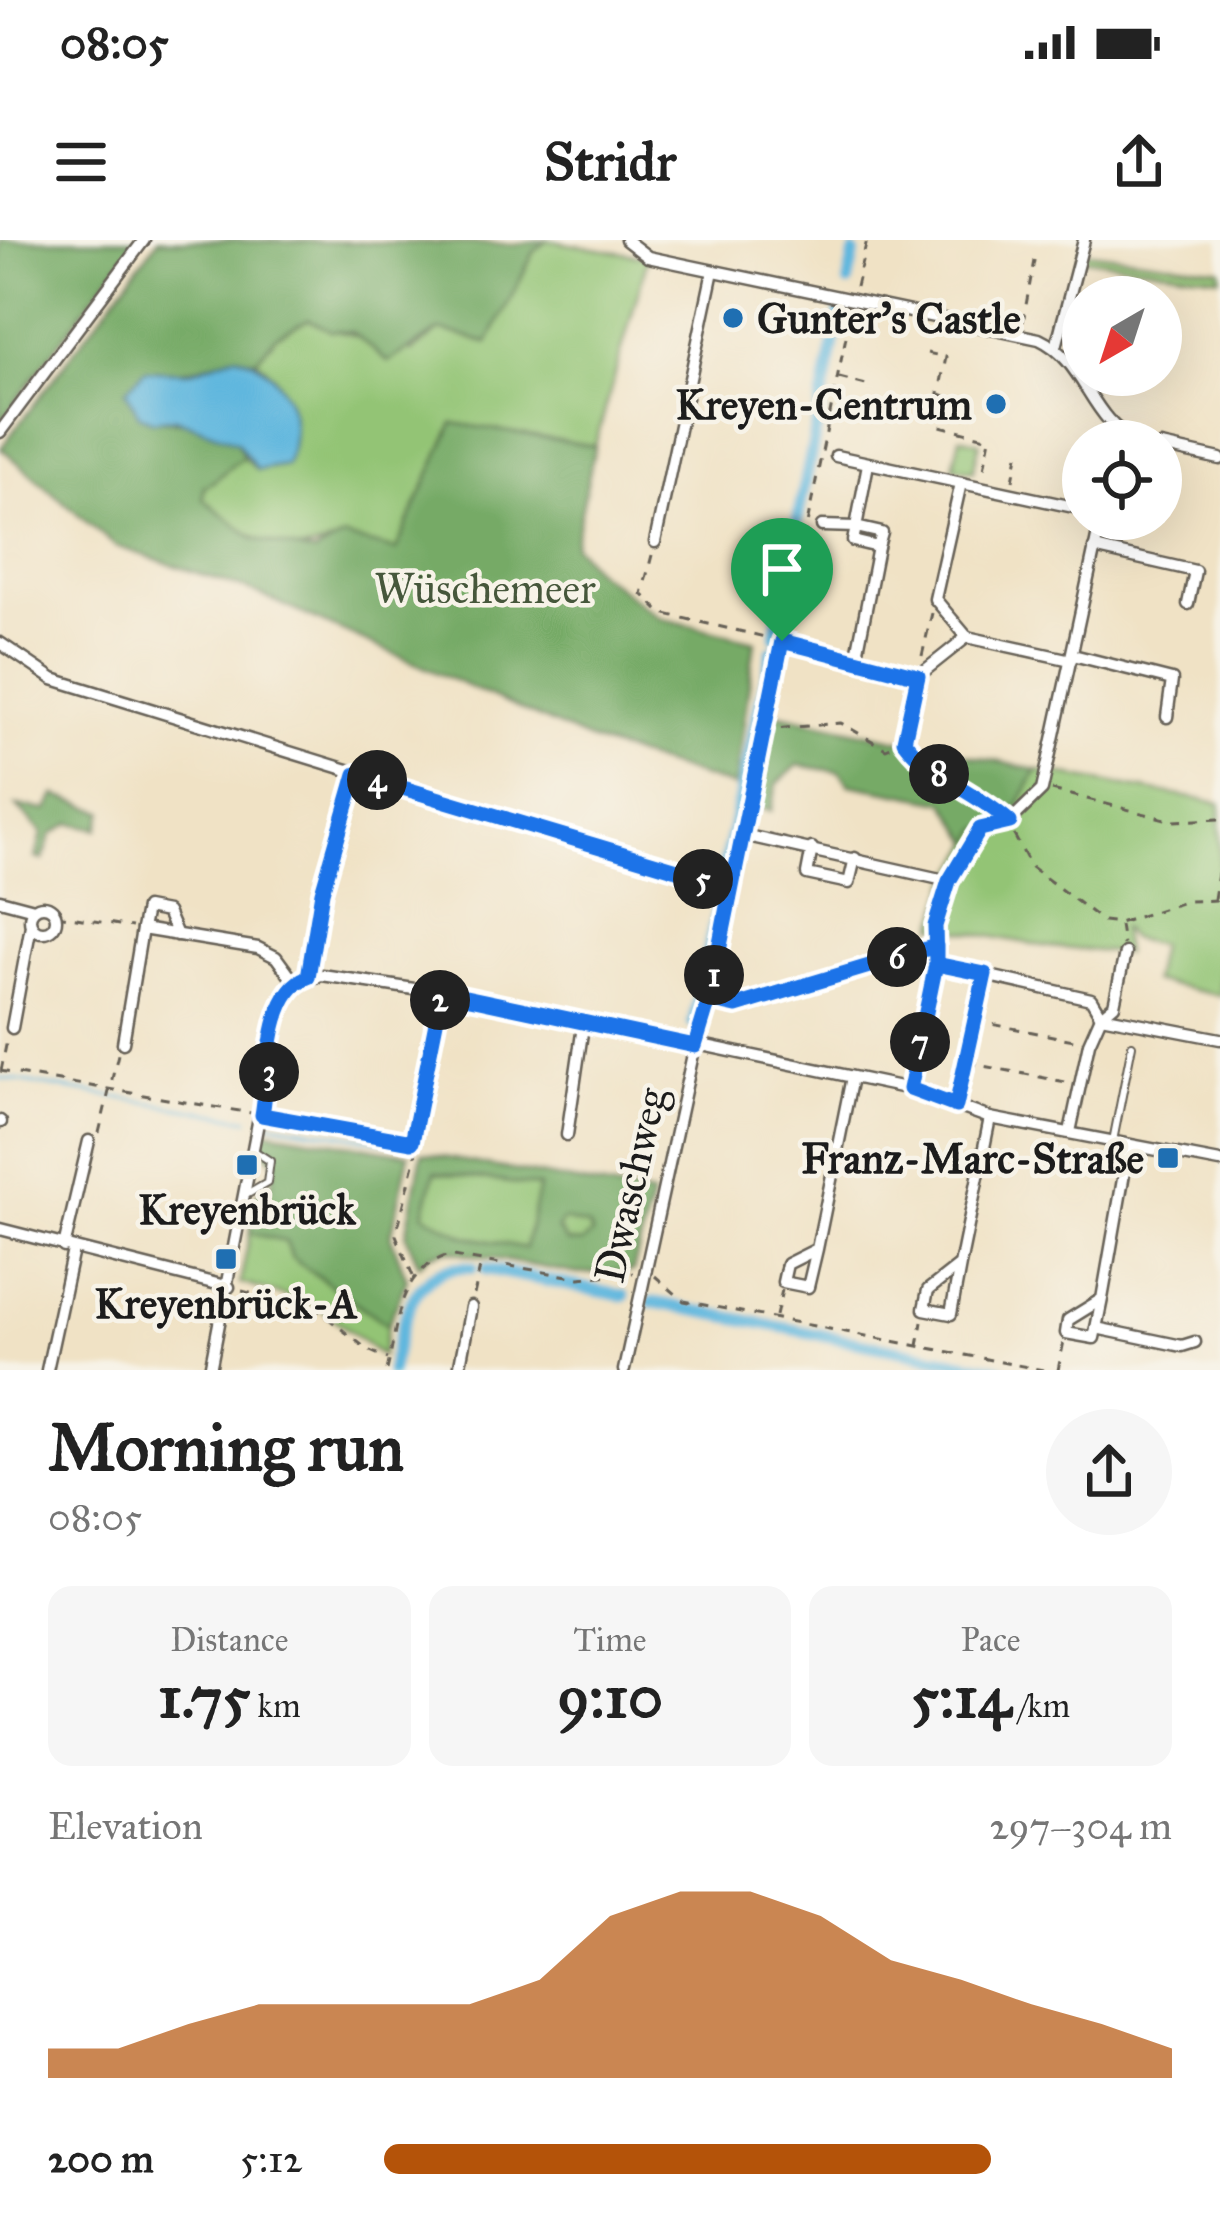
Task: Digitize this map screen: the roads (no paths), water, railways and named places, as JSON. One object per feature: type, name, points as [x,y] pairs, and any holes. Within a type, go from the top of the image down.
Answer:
[{"type":"street","points":[[0,432],[144,240]]},
{"type":"street","points":[[626,240],[648,257],[853,304],[1019,335],[1056,347],[1107,420]]},
{"type":"street","points":[[1080,276],[1084,240]]},
{"type":"street","points":[[655,542],[713,272]]},
{"type":"street","points":[[1056,347],[1062,335]]},
{"type":"street","points":[[1182,451],[1220,459]]},
{"type":"street","points":[[836,456],[1062,505]]},
{"type":"street","points":[[856,661],[878,547],[853,542],[868,464]]},
{"type":"street","points":[[961,483],[935,599],[967,637],[1172,680],[1167,717]]},
{"type":"street","points":[[822,526],[856,527]]},
{"type":"street","points":[[910,1089],[936,964],[935,926],[949,881],[980,829],[1010,822],[1042,790],[1096,540]]},
{"type":"street","points":[[1094,548],[1195,571],[1188,604]]},
{"type":"street","points":[[904,741],[918,676],[967,637]]},
{"type":"street","points":[[0,643],[53,679],[704,880]]},
{"type":"street","points":[[799,646],[918,676]]},
{"type":"street","points":[[752,837],[949,881]]},
{"type":"street","points":[[812,848],[808,874],[849,883],[855,858]]},
{"type":"street","points":[[0,900],[34,909],[47,906],[56,915],[50,931],[31,925]]},
{"type":"street","points":[[123,1043],[146,908],[167,912],[177,934]]},
{"type":"street","points":[[12,1028],[34,909]]},
{"type":"street","points":[[142,929],[258,948],[276,957],[295,982]]},
{"type":"street","points":[[1070,1132],[1088,1043],[1101,1016],[1114,1005],[1124,953]]},
{"type":"street","points":[[936,964],[1090,999],[1101,1016],[1220,1039]]},
{"type":"street","points":[[211,1370],[282,999],[295,982],[308,977],[442,992],[584,1019],[910,1089],[990,1118],[1220,1162]]},
{"type":"street","points":[[421,1107],[442,992]]},
{"type":"street","points":[[567,1136],[584,1019]]},
{"type":"street","name":"Dwaschweg","points":[[624,1370],[695,1046]]},
{"type":"street","points":[[817,1249],[787,1264],[783,1282],[808,1287],[817,1249],[852,1078]]},
{"type":"street","points":[[960,1264],[928,1290],[924,1309],[951,1314],[990,1118]]},
{"type":"street","points":[[47,1370],[89,1142]]},
{"type":"street","points":[[1102,1299],[1068,1320],[1066,1333],[1094,1338],[1102,1299],[1129,1145]]},
{"type":"street","points":[[0,1229],[229,1287]]},
{"type":"street","points":[[459,1370],[471,1307]]},
{"type":"street","points":[[1096,1328],[1181,1346],[1196,1342]]},
{"type":"lane","points":[[1113,1141],[1132,1045]]},
{"type":"water","points":[[236,355],[268,371],[287,398],[294,431],[286,465],[257,470],[237,442],[175,418],[153,421],[139,415],[126,390],[145,370],[189,372]]},
{"type":"waterway","points":[[848,282],[854,254]]},
{"type":"waterway","points":[[782,595],[840,312]]},
{"type":"waterway","points":[[776,636],[779,614]]},
{"type":"waterway","points":[[722,877],[772,651]]},
{"type":"waterway","points":[[693,1023],[719,901]]},
{"type":"waterway","points":[[0,1078],[248,1119]]},
{"type":"waterway","points":[[265,1122],[407,1145]]},
{"type":"waterway","points":[[391,1370],[406,1315],[423,1285],[451,1268],[472,1267]]},
{"type":"waterway","points":[[486,1269],[624,1296]]},
{"type":"waterway","points":[[652,1302],[1001,1370]]},
{"type":"place","name":"Gunter's Castle","points":[[733,318]]},
{"type":"place","name":"Kreyen-Centrum","points":[[996,404]]},
{"type":"place","name":"Franz-Marc-Straße","points":[[1168,1158]]},
{"type":"place","name":"Kreyenbrück","points":[[247,1165]]},
{"type":"place","name":"Kreyenbrück-A","points":[[226,1259]]},
{"type":"park label","name":"Wüschemeer","points":[[485,588]]}]
